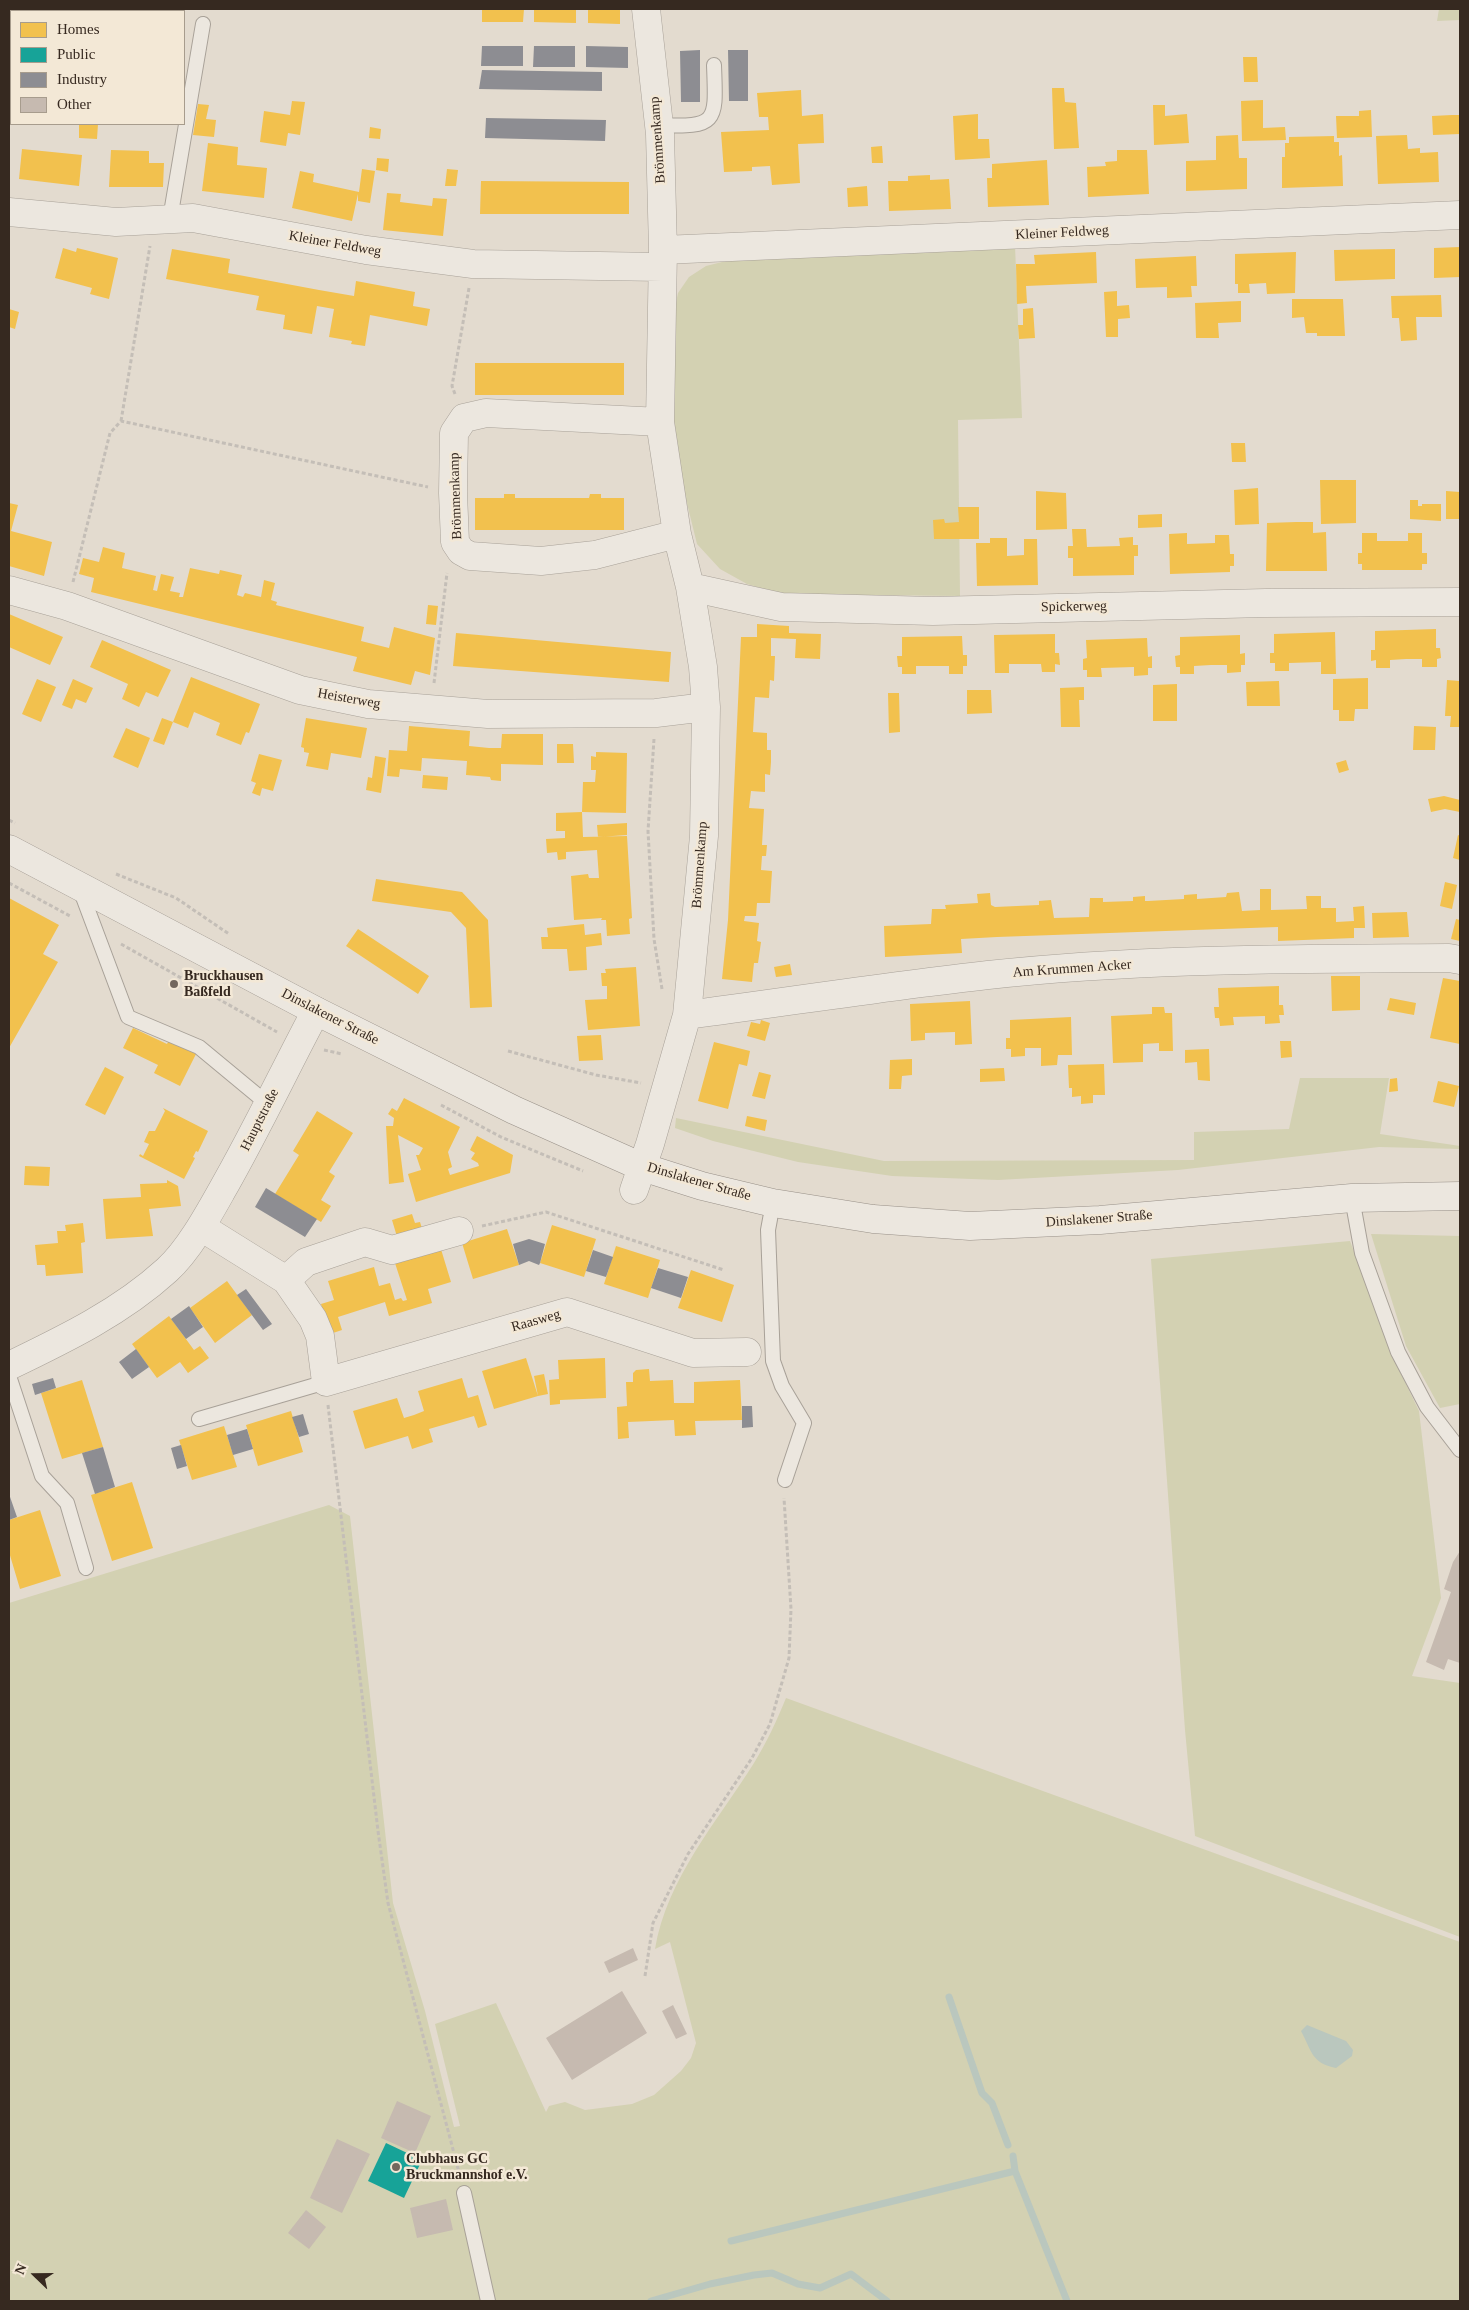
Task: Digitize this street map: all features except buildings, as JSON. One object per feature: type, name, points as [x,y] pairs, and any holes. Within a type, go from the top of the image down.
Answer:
[{"type":"street","name":"Brömmenkamp","points":[[638,1178],[687,1015],[704,836],[706,707],[703,667],[690,587],[678,534],[660,422],[663,259],[659,125],[646,9]]},
{"type":"street","name":"Kleiner Feldweg","points":[[9,212],[116,222],[193,218],[366,250],[473,264],[663,259],[1460,215]]},
{"type":"street","points":[[464,418],[486,414],[660,422]]},
{"type":"street","name":"Brömmenkamp","points":[[464,418],[454,433],[453,492],[455,542],[461,551],[470,556],[541,561],[595,555],[678,534]]},
{"type":"street","name":"Spickerweg","points":[[690,587],[781,607],[933,611],[1256,603],[1460,602]]},
{"type":"street","name":"Heisterweg","points":[[9,590],[67,606],[300,690],[368,704],[488,714],[656,713],[706,707]]},
{"type":"street","name":"Dinslakener Straße","points":[[13,837],[79,885],[316,1011],[514,1110],[638,1178],[702,1186],[773,1203],[873,1219],[970,1226],[1100,1220],[1352,1198],[1460,1196]]},
{"type":"street","name":"Am Krummen Acker","points":[[687,1015],[989,975],[1095,967],[1153,963],[1318,959],[1449,958],[1460,960]]},
{"type":"street","name":"Hauptstraße","points":[[9,1366],[58,1343],[109,1315],[169,1269],[201,1228],[269,1105],[316,1011]]},
{"type":"street","points":[[201,1228],[286,1280],[313,1319],[320,1336],[326,1382]]},
{"type":"street","points":[[286,1280],[306,1262],[365,1242],[392,1250],[459,1231]]},
{"type":"street","name":"Raasweg","points":[[326,1382],[567,1312],[693,1353],[747,1352]]},
{"type":"lane","points":[[185,110],[203,24]]},
{"type":"lane","points":[[659,125],[689,127],[702,124],[711,118],[716,105],[714,65]]},
{"type":"lane","points":[[162,219],[182,125]]},
{"type":"lane","points":[[79,885],[128,1017],[199,1047],[269,1105]]},
{"type":"lane","points":[[1352,1198],[1362,1253],[1398,1352],[1427,1406],[1460,1450]]},
{"type":"lane","points":[[773,1203],[768,1230],[773,1361],[782,1386],[804,1423],[785,1480]]},
{"type":"lane","points":[[9,1376],[42,1476],[67,1503],[86,1568]]},
{"type":"lane","points":[[199,1420],[326,1382]]},
{"type":"lane","points":[[464,2193],[488,2301]]},
{"type":"path","points":[[67,606],[110,433],[121,421],[162,219]]},
{"type":"path","points":[[464,418],[452,386],[473,264]]},
{"type":"path","points":[[121,421],[453,492]]},
{"type":"path","points":[[431,709],[447,568],[461,551]]},
{"type":"path","points":[[656,713],[648,831],[654,939],[663,994]]},
{"type":"path","points":[[9,820],[13,837]]},
{"type":"path","points":[[107,871],[176,898],[234,937]]},
{"type":"path","points":[[9,882],[299,1044],[349,1056]]},
{"type":"path","points":[[508,1051],[596,1075],[666,1088]]},
{"type":"path","points":[[433,1101],[501,1137],[584,1172]]},
{"type":"path","points":[[459,1231],[546,1212],[724,1270]]},
{"type":"path","points":[[326,1382],[366,1737],[388,1904],[464,2193]]},
{"type":"path","points":[[645,1976],[652,1923],[688,1854],[752,1758],[770,1724],[789,1658],[791,1609],[784,1503],[785,1480]]},
{"type":"shaded area","points":[[1439,9],[1460,9],[1460,20],[1437,21]]},
{"type":"shaded area","points":[[1015,246],[1022,418],[958,420],[960,596],[781,594],[747,584],[720,569],[697,544],[678,467],[671,389],[674,312],[678,293],[689,277],[706,266],[726,261]]},
{"type":"shaded area","points":[[1300,1078],[1389,1078],[1380,1134],[1460,1146],[1460,1149],[1379,1147],[1178,1170],[998,1180],[892,1176],[798,1162],[713,1141],[675,1128],[676,1118],[884,1161],[1194,1160],[1194,1132],[1289,1129]]},
{"type":"shaded area","points":[[1371,1234],[1460,1236],[1460,1404],[1440,1408],[1406,1346]]},
{"type":"shaded area","points":[[1350,1241],[1394,1359],[1419,1411],[1441,1598],[1412,1676],[1460,1683],[1460,1937],[1195,1836],[1185,1730],[1151,1259]]},
{"type":"shaded area","points":[[329,1505],[350,1516],[393,1903],[425,2011],[454,2127],[460,2126],[435,2024],[496,2003],[546,2112],[549,2106],[565,2102],[585,2110],[632,2104],[654,2095],[681,2071],[691,2058],[696,2043],[670,1942],[655,1949],[661,1923],[670,1898],[682,1875],[759,1755],[786,1698],[1460,1942],[1460,2301],[9,2301],[9,1603]]},
{"type":"shaded area","points":[[1307,2025],[1346,2041],[1353,2050],[1352,2056],[1336,2068],[1322,2063],[1313,2055],[1301,2031]]},
{"type":"waterway","points":[[949,1997],[982,2093],[992,2103],[1008,2145]]},
{"type":"waterway","points":[[1013,2156],[1015,2171]]},
{"type":"waterway","points":[[731,2241],[1015,2171],[1067,2301]]},
{"type":"waterway","points":[[651,2301],[710,2284],[772,2273],[798,2284],[820,2288],[851,2274],[887,2301]]},
{"type":"place","name":"Bruckhausen Baßfeld","points":[[174,984]]},
{"type":"place","name":"Clubhaus GC Bruckmannshof e.V.","points":[[396,2167]]}]
